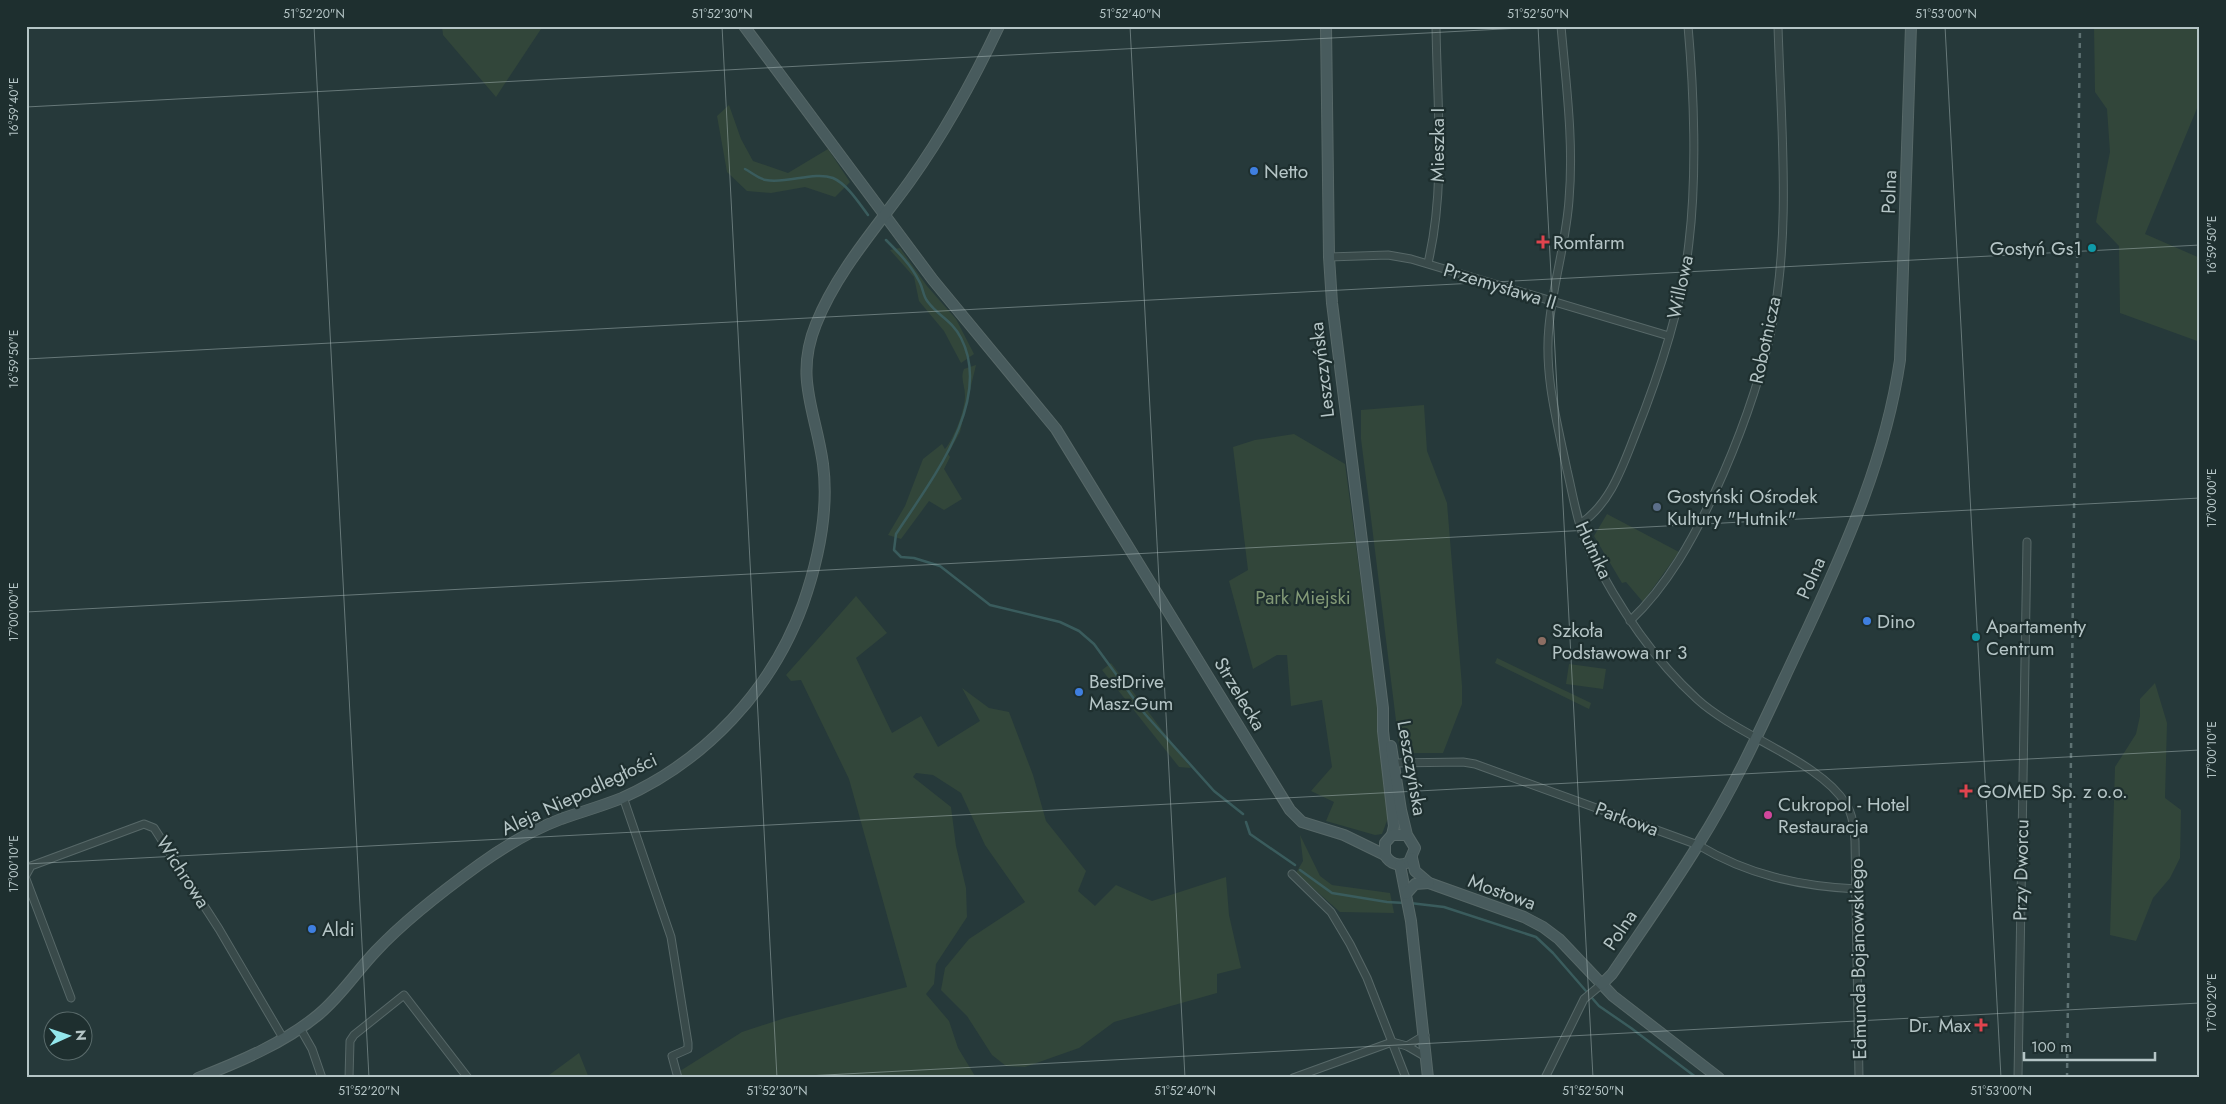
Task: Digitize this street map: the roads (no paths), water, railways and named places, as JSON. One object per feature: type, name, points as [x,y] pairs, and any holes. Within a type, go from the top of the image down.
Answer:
[{"type":"street","name":"Strzelecka","points":[[744,26],[934,280],[1056,429],[1290,810],[1302,822],[1344,835],[1373,840],[1390,837]]},
{"type":"street","name":"Aleja Niepodległości","points":[[198,1078],[300,1028],[336,998],[383,943],[480,863],[512,842],[544,826],[623,797],[674,769],[712,739],[745,704],[774,664],[796,622],[812,573],[824,504],[823,468],[806,389],[810,342],[818,320],[828,300],[884,214],[912,177],[953,116],[999,26]]},
{"type":"street","name":"Leszczyńska","points":[[1326,26],[1329,257],[1338,356],[1382,708],[1394,826],[1390,837]]},
{"type":"street","name":"Mieszka I","points":[[1428,263],[1435,220],[1438,179],[1436,26]]},
{"type":"street","name":"Hutnika","points":[[1561,26],[1568,112],[1570,182],[1565,238],[1553,302],[1547,348],[1553,401],[1580,524],[1588,546],[1630,621],[1658,657],[1697,699],[1717,716],[1756,739]]},
{"type":"street","name":"Willowa","points":[[1580,524],[1592,516],[1600,506],[1618,475],[1644,412],[1669,336],[1683,276],[1691,218],[1693,141],[1688,26]]},
{"type":"street","name":"Robotnicza","points":[[1630,621],[1652,601],[1682,556],[1710,503],[1737,444],[1770,335],[1782,241],[1783,194],[1778,26]]},
{"type":"street","name":"Polna","points":[[1545,1078],[1584,1000],[1612,974],[1698,845],[1756,739],[1854,525],[1882,446],[1893,404],[1900,360],[1911,26]]},
{"type":"street","name":"Przemysława II","points":[[1329,257],[1388,255],[1428,263],[1669,336]]},
{"type":"street","name":"Przy Dworcu","points":[[2018,1078],[2027,542]]},
{"type":"street","name":"Leszczyńska","points":[[1382,708],[1407,835]]},
{"type":"street","name":"Edmunda Bojanowskiego","points":[[1756,739],[1826,782],[1846,804],[1853,822],[1857,889],[1860,1078]]},
{"type":"street","name":"Parkowa","points":[[1394,763],[1464,762],[1475,764],[1698,845],[1732,864],[1772,878],[1824,888],[1857,889]]},
{"type":"street","points":[[623,797],[665,915],[676,960],[688,1049],[672,1056],[678,1078]]},
{"type":"street","name":"Wichrowa","points":[[71,998],[26,877],[31,866],[144,824],[154,828],[219,929],[283,1038]]},
{"type":"street","name":"Strzelecka","points":[[1344,835],[1385,855]]},
{"type":"street","points":[[1412,858],[1400,865],[1392,863],[1385,855],[1384,847],[1390,837],[1407,835],[1415,848],[1412,858],[1416,871],[1429,883]]},
{"type":"street","points":[[1400,865],[1411,921],[1425,1035],[1428,1078]]},
{"type":"street","points":[[1292,874],[1331,912],[1367,978],[1406,1078]]},
{"type":"street","points":[[1406,894],[1415,884],[1429,883]]},
{"type":"street","name":"Mostowa","points":[[1429,883],[1524,917],[1543,926],[1559,939],[1599,986],[1719,1078]]},
{"type":"street","points":[[349,1078],[350,1041],[354,1035],[404,996],[468,1078]]},
{"type":"street","points":[[300,1028],[312,1049],[322,1078]]},
{"type":"street","points":[[1407,1046],[1425,1035]]},
{"type":"street","points":[[1293,1078],[1392,1042],[1407,1046],[1427,1058]]},
{"type":"waterway","points":[[745,169],[758,177],[774,181],[817,176],[833,178],[848,189],[868,215]]},
{"type":"waterway","points":[[886,240],[912,270],[920,283],[926,300],[957,332],[961,338],[969,363],[969,388],[964,415],[940,466],[896,534],[894,550],[901,557],[914,558],[940,566],[990,605],[1060,622],[1079,631],[1094,644],[1145,714],[1214,791],[1243,814]]},
{"type":"waterway","points":[[1246,822],[1250,834],[1295,865]]},
{"type":"waterway","points":[[1300,870],[1332,893],[1405,903]]},
{"type":"waterway","points":[[1410,903],[1444,907],[1536,937],[1553,953],[1599,1006],[1697,1078]]},
{"type":"railway","points":[[2067,1078],[2080,26]]},
{"type":"place","name":"Netto","points":[[1254,171]]},
{"type":"place","name":"Romfarm","points":[[1543,242]]},
{"type":"place","name":"Gostyń Gs1","points":[[2092,248]]},
{"type":"place","name":"Gostyński Ośrodek Kultury \"Hutnik\"","points":[[1657,507]]},
{"type":"place","name":"Dino","points":[[1867,621]]},
{"type":"place","name":"Apartamenty Centrum","points":[[1976,637]]},
{"type":"place","name":"Szkoła Podstawowa nr 3","points":[[1542,641]]},
{"type":"place","name":"BestDrive Masz-Gum","points":[[1079,692]]},
{"type":"place","name":"GOMED Sp. z o.o.","points":[[1966,791]]},
{"type":"place","name":"Cukropol - Hotel Restauracja","points":[[1768,815]]},
{"type":"place","name":"Aldi","points":[[312,929]]},
{"type":"place","name":"Dr. Max","points":[[1981,1025]]},
{"type":"park label","name":"Park Miejski","points":[[1303,597]]}]
